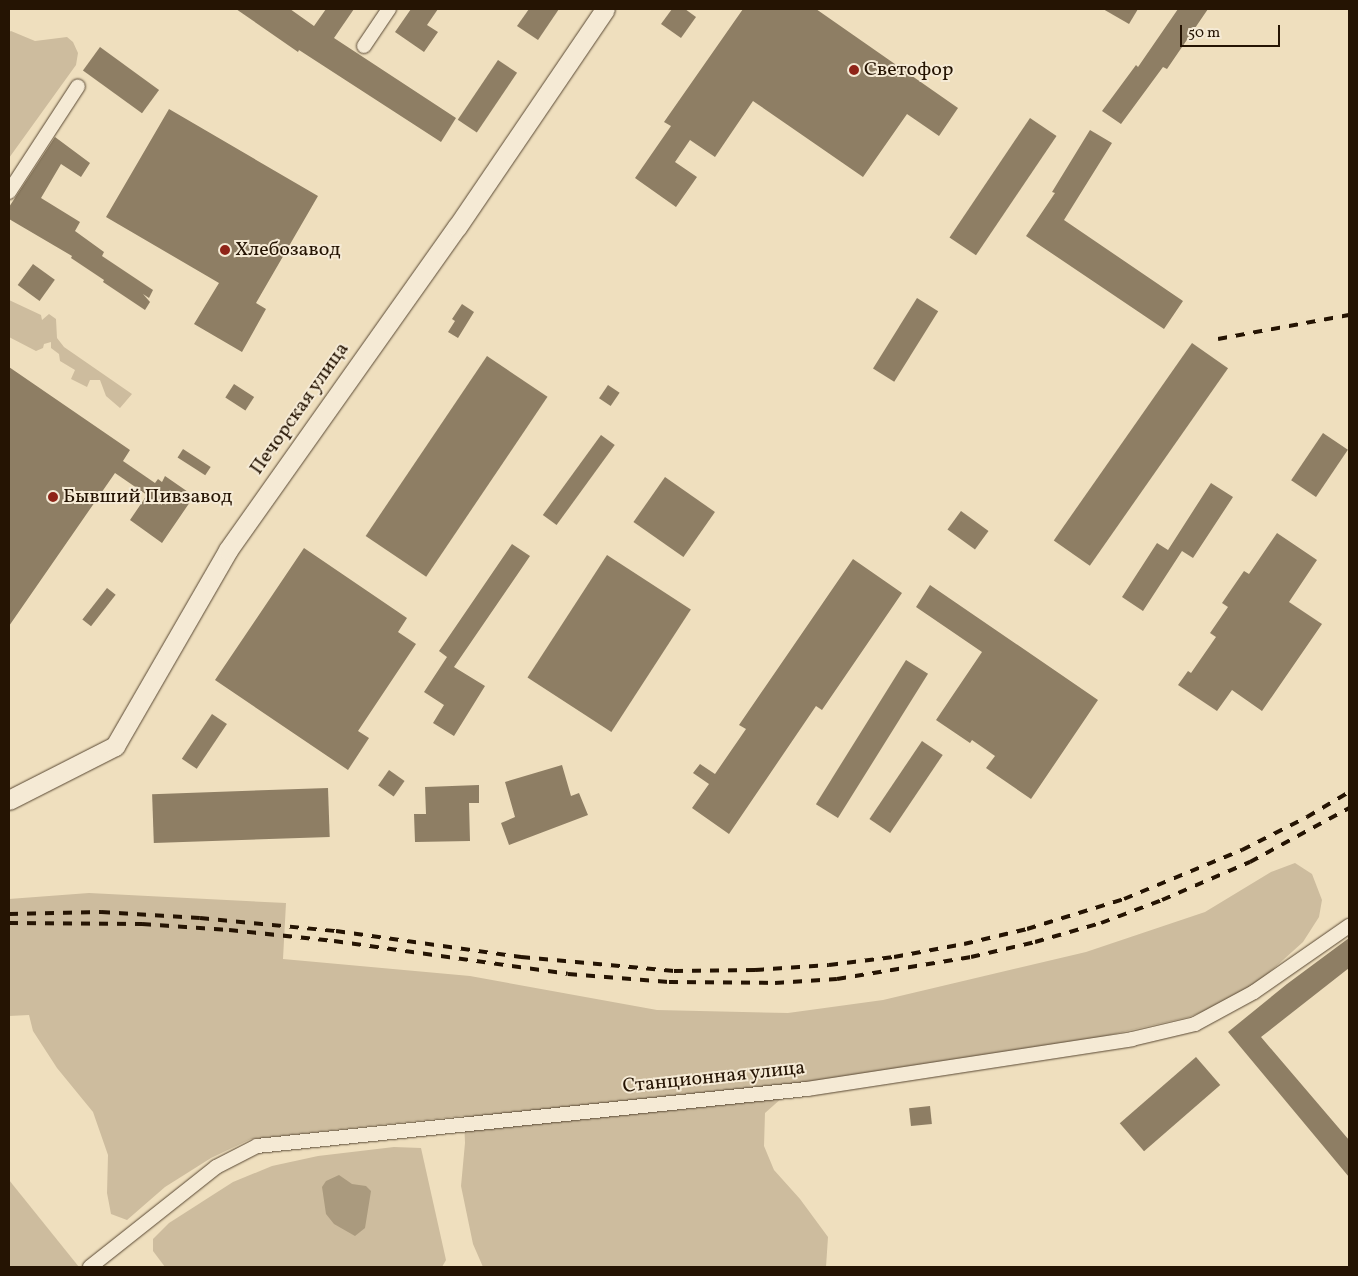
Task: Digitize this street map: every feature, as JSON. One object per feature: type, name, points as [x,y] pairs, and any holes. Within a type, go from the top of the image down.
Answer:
[{"type":"street","points":[[364,46],[389,9]]},
{"type":"street","name":"Печорская улица","points":[[9,800],[115,746],[228,550],[457,227],[605,9]]},
{"type":"street","points":[[9,192],[78,86]]},
{"type":"street","name":"Станционная улица","points":[[90,1267],[216,1167],[257,1146],[807,1088],[1132,1038],[1195,1024],[1254,992],[1349,926]]},
{"type":"shaded area","points":[[11,31],[35,41],[67,37],[73,42],[78,53],[76,65],[9,158],[9,32]]},
{"type":"shaded area","points":[[9,300],[41,315],[42,320],[49,314],[56,319],[57,338],[64,347],[132,394],[120,408],[106,396],[100,380],[90,380],[87,387],[71,379],[75,370],[60,361],[59,354],[51,348],[51,342],[44,344],[43,348],[36,351],[9,337]]},
{"type":"shaded area","points":[[1295,863],[1312,874],[1322,900],[1319,917],[1303,942],[1242,997],[1189,1017],[1101,1037],[792,1089],[765,1113],[764,1146],[774,1170],[800,1199],[828,1237],[826,1267],[483,1267],[473,1244],[461,1186],[465,1143],[464,1116],[251,1139],[211,1158],[165,1187],[127,1220],[111,1214],[107,1193],[108,1155],[93,1112],[57,1068],[33,1031],[29,1015],[9,1016],[9,899],[89,893],[286,903],[283,959],[470,976],[657,1010],[788,1013],[883,1000],[1086,952],[1205,912],[1271,872]]},
{"type":"shaded area","points":[[394,1147],[421,1148],[446,1260],[442,1267],[165,1267],[153,1251],[153,1239],[169,1223],[233,1182],[272,1166],[318,1156]]},
{"type":"shaded area","points":[[339,1175],[352,1184],[366,1186],[371,1191],[365,1228],[355,1236],[334,1224],[326,1214],[322,1187],[326,1181]]},
{"type":"shaded area","points":[[9,1180],[79,1267],[9,1267]]},
{"type":"building","points":[[236,9],[290,9],[314,26],[326,9],[354,9],[334,38],[456,118],[441,142],[299,50],[298,52]]},
{"type":"building","points":[[411,9],[438,9],[427,25],[438,32],[424,52],[395,32]]},
{"type":"building","points":[[529,9],[559,9],[538,40],[517,26]]},
{"type":"building","points":[[672,9],[685,9],[696,17],[681,38],[661,24]]},
{"type":"building","points":[[743,9],[816,9],[958,108],[939,136],[907,114],[863,177],[753,101],[715,157],[690,140],[675,162],[697,177],[676,207],[635,178],[671,126],[664,122]]},
{"type":"building","points":[[1103,9],[1138,9],[1129,24]]},
{"type":"building","points":[[1178,9],[1208,9],[1167,69],[1163,67],[1121,124],[1102,111],[1136,65],[1138,67]]},
{"type":"building","points":[[100,47],[159,90],[142,113],[83,70]]},
{"type":"building","points":[[498,60],[517,73],[477,133],[458,120]]},
{"type":"building","name":"Хлебозавод","points":[[169,109],[318,196],[256,303],[266,309],[242,352],[194,324],[219,283],[106,217]]},
{"type":"building","points":[[1030,118],[1057,136],[976,255],[949,237]]},
{"type":"building","points":[[1090,130],[1112,143],[1064,220],[1183,301],[1164,329],[1026,236],[1055,193],[1052,192]]},
{"type":"building","points":[[55,137],[90,163],[81,177],[61,164],[41,198],[80,222],[75,231],[104,252],[102,256],[153,290],[149,298],[143,294],[150,302],[145,310],[103,282],[104,280],[71,258],[72,256],[9,219],[9,207]]},
{"type":"building","points":[[33,264],[55,280],[40,301],[18,285]]},
{"type":"building","points":[[917,298],[938,311],[894,382],[873,368]]},
{"type":"building","points":[[462,304],[474,312],[458,338],[448,332],[455,321],[452,319]]},
{"type":"building","points":[[1192,343],[1228,368],[1090,566],[1054,540]]},
{"type":"building","points":[[487,356],[548,397],[426,577],[366,536]]},
{"type":"building","name":"Бывший Пивзавод","points":[[9,367],[130,450],[123,461],[155,483],[158,479],[162,482],[165,476],[191,494],[187,499],[190,502],[162,543],[130,520],[147,495],[115,473],[9,626]]},
{"type":"building","points":[[234,384],[254,397],[245,410],[225,397]]},
{"type":"building","points":[[608,385],[620,393],[611,406],[599,398]]},
{"type":"building","points":[[1323,433],[1348,450],[1316,497],[1291,480]]},
{"type":"building","points":[[601,435],[615,445],[557,525],[543,515]]},
{"type":"building","points":[[183,449],[211,467],[205,475],[178,457]]},
{"type":"building","points":[[665,477],[715,512],[683,557],[633,522]]},
{"type":"building","points":[[1211,483],[1233,497],[1193,558],[1182,551],[1143,611],[1122,597],[1157,543],[1168,550]]},
{"type":"building","points":[[961,511],[989,531],[975,550],[947,530]]},
{"type":"building","points":[[1277,533],[1317,560],[1289,602],[1322,624],[1262,711],[1232,690],[1217,711],[1178,685],[1188,671],[1191,673],[1216,637],[1210,633],[1228,607],[1222,603],[1244,571],[1249,574]]},
{"type":"building","points":[[512,544],[530,556],[454,667],[485,686],[454,736],[433,723],[444,705],[424,692],[447,657],[439,651]]},
{"type":"building","points":[[304,548],[407,618],[398,632],[416,644],[358,731],[369,738],[348,770],[215,680]]},
{"type":"building","points":[[607,555],[691,609],[611,732],[527,677]]},
{"type":"building","points":[[853,559],[902,593],[822,710],[816,706],[729,834],[692,808],[709,784],[693,773],[700,764],[715,774],[746,729],[739,725]]},
{"type":"building","points":[[930,585],[1098,700],[1031,799],[986,768],[995,756],[972,740],[970,743],[936,720],[982,652],[916,607]]},
{"type":"building","points":[[107,588],[116,595],[91,626],[82,620]]},
{"type":"building","points":[[906,660],[928,674],[838,818],[816,804]]},
{"type":"building","points":[[212,714],[227,724],[197,769],[182,759]]},
{"type":"building","points":[[922,741],[943,755],[890,833],[869,819]]},
{"type":"building","points":[[562,765],[571,796],[579,793],[588,815],[509,845],[501,823],[515,817],[505,782]]},
{"type":"building","points":[[389,770],[405,781],[394,796],[378,786]]},
{"type":"building","points":[[479,785],[479,803],[469,803],[470,841],[415,842],[414,814],[426,814],[425,787]]},
{"type":"building","points":[[328,788],[330,837],[154,843],[152,794]]},
{"type":"building","points":[[1349,938],[1349,968],[1261,1037],[1349,1140],[1349,1177],[1228,1032],[1287,984]]},
{"type":"building","points":[[1196,1057],[1220,1085],[1144,1151],[1120,1123]]},
{"type":"building","points":[[930,1106],[932,1124],[911,1126],[909,1108]]},
{"type":"railway","points":[[1218,339],[1349,315]]},
{"type":"railway","points":[[9,914],[101,912],[200,918],[336,931],[521,957],[674,971],[755,970],[829,965],[894,957],[964,944],[1027,929],[1124,899],[1242,850],[1307,817],[1349,792]]},
{"type":"railway","points":[[9,923],[142,924],[229,930],[334,941],[568,974],[669,982],[775,983],[837,979],[971,957],[1035,942],[1101,923],[1162,900],[1250,862],[1349,808]]},
{"type":"place","name":"Светофор","points":[[854,70]]},
{"type":"place","name":"Хлебозавод","points":[[225,250]]},
{"type":"place","name":"Бывший Пивзавод","points":[[53,497]]}]
